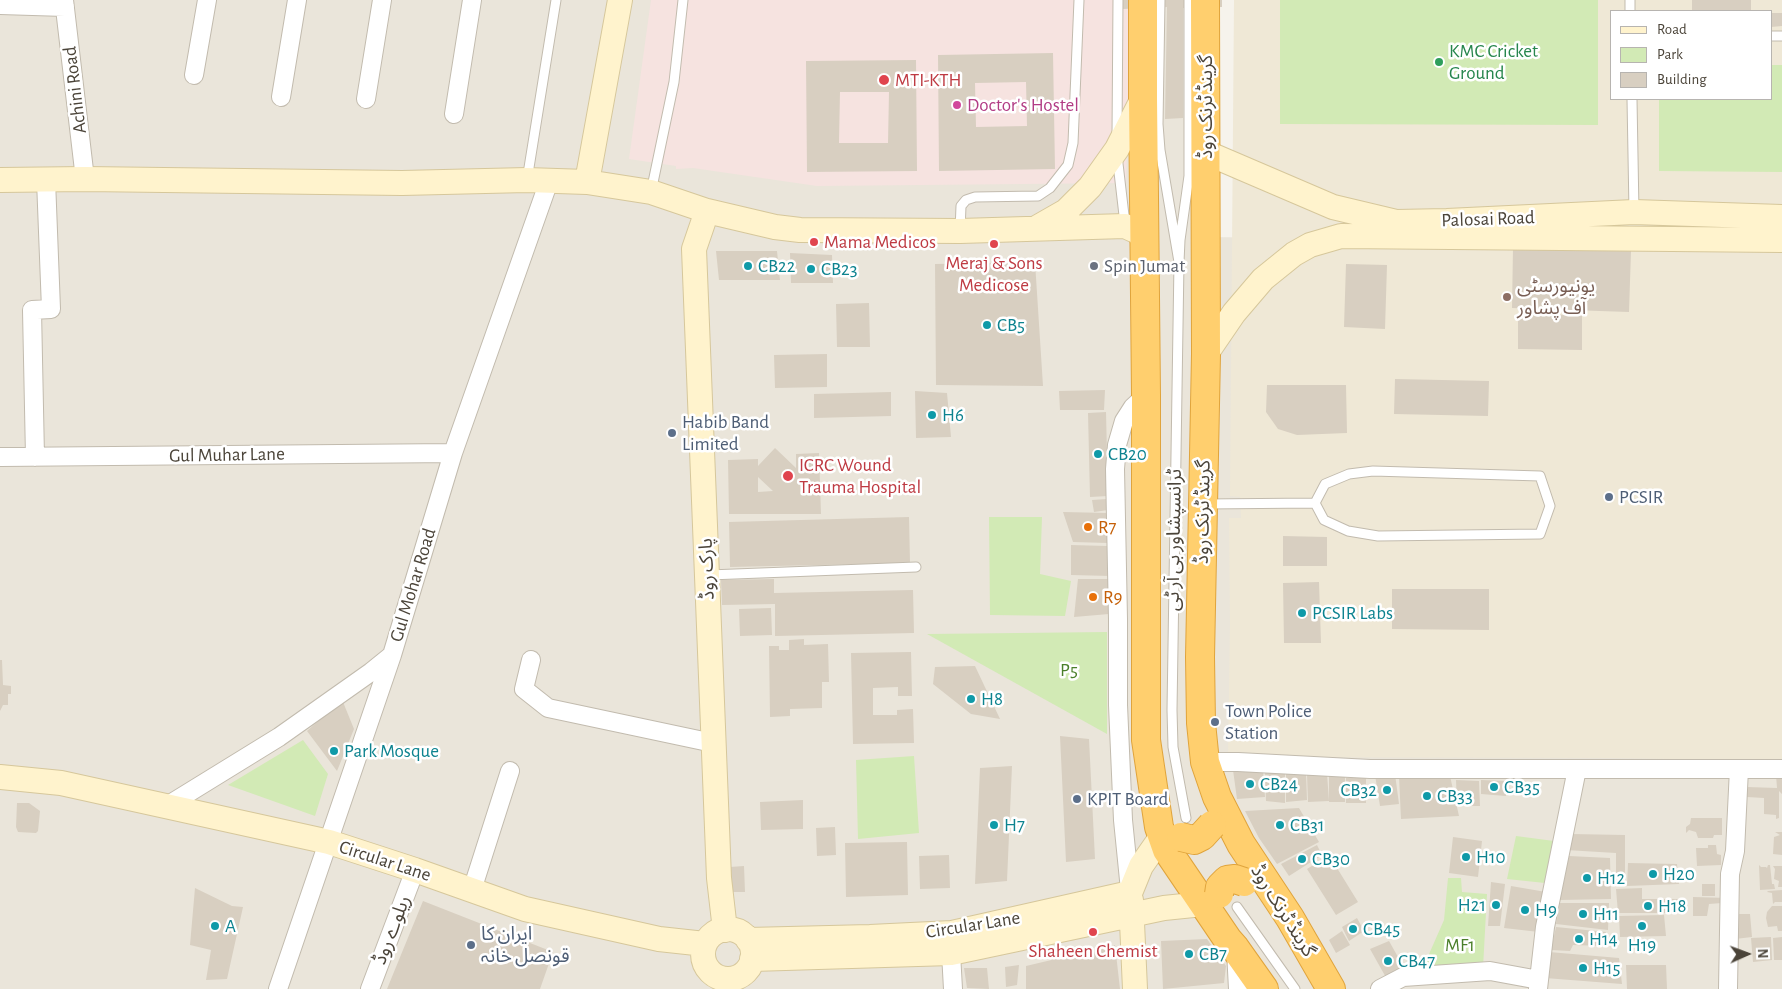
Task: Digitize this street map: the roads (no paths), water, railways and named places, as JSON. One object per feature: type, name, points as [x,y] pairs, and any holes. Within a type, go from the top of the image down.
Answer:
[{"type":"highway","points":[[1144,0],[1142,98],[1135,233],[1146,396],[1147,611],[1156,639],[1161,774],[1173,826],[1172,839],[1167,850],[1208,900],[1228,940],[1264,989]]},
{"type":"highway","name":"گرینڈ ٹرنک روڈ","points":[[1205,0],[1207,153],[1206,354],[1201,723],[1205,762],[1217,797],[1240,844],[1290,918],[1332,989]]},
{"type":"highway","points":[[1172,839],[1217,797]]},
{"type":"highway","points":[[1208,900],[1220,902],[1280,989]]},
{"type":"highway","points":[[1208,900],[1327,989]]},
{"type":"street","points":[[194,75],[206,0]]},
{"type":"street","points":[[281,96],[297,0]]},
{"type":"street","points":[[366,99],[382,0]]},
{"type":"street","points":[[454,114],[472,0]]},
{"type":"street","points":[[586,182],[620,0]]},
{"type":"street","points":[[0,5],[65,4]]},
{"type":"street","name":"Achini Road","points":[[65,4],[86,179]]},
{"type":"street","points":[[1034,229],[1066,211],[1090,187],[1117,149],[1142,98]]},
{"type":"street","name":"Palosai Road","points":[[1207,153],[1333,207],[1396,222],[1447,229],[1634,212],[1782,217]]},
{"type":"street","points":[[0,180],[586,182],[651,192],[707,211],[775,228],[800,230],[960,231],[1034,229],[1135,233]]},
{"type":"street","points":[[35,457],[32,310],[51,309],[46,180]]},
{"type":"street","name":"Gul Mohar Road","points":[[278,989],[392,655],[538,181]]},
{"type":"street","name":"پارک روڈ","points":[[707,211],[694,249],[719,878],[725,930]]},
{"type":"street","points":[[1206,354],[1234,313],[1263,279],[1294,254],[1310,245],[1341,236],[1447,229],[1782,240]]},
{"type":"street","points":[[1135,989],[1131,905],[1123,820],[1118,706],[1115,470],[1117,445],[1124,421],[1133,406],[1146,396]]},
{"type":"street","name":"Gul Muhar Lane","points":[[0,457],[453,453]]},
{"type":"street","points":[[167,806],[279,736],[371,672],[392,655]]},
{"type":"street","points":[[531,660],[524,689],[548,708],[713,744]]},
{"type":"street","points":[[1205,762],[1370,769],[1782,768]]},
{"type":"street","points":[[1728,989],[1730,874],[1735,851],[1739,768]]},
{"type":"street","points":[[1380,989],[1404,977],[1490,971],[1539,985],[1545,927],[1578,769]]},
{"type":"street","points":[[472,890],[510,771]]},
{"type":"street","name":"Circular Lane","points":[[0,776],[61,783],[329,842],[525,909],[659,939],[706,944]]},
{"type":"street","points":[[1131,905],[1172,839]]},
{"type":"street","name":"ریلوے روڈ","points":[[370,989],[415,870]]},
{"type":"street","points":[[750,950],[951,952],[1131,905],[1208,900]]},
{"type":"street","name":"Circular Lane","points":[[750,950],[870,937],[952,933],[1131,905]]},
{"type":"street","points":[[725,930],[737,931],[750,950],[747,970],[728,984],[707,967],[704,956],[706,944],[713,934],[725,930]]},
{"type":"street","points":[[1235,948],[1238,989]]},
{"type":"street","points":[[951,952],[953,989]]},
{"type":"lane","points":[[538,181],[556,0]]},
{"type":"lane","points":[[651,192],[674,82],[684,0]]},
{"type":"lane","points":[[960,231],[961,206],[966,200],[975,197],[1038,196],[1050,188],[1068,165],[1073,142],[1079,0]]},
{"type":"lane","points":[[1118,0],[1117,149],[1135,233]]},
{"type":"lane","name":"ٹرانسپشاور بی آر ٹی","points":[[1160,0],[1158,124],[1160,150],[1179,262]]},
{"type":"lane","name":"ٹرانسپشاور بی آر ٹی","points":[[1172,839],[1172,710],[1179,262],[1180,240],[1189,176],[1189,0]]},
{"type":"lane","points":[[1632,100],[1634,212]]},
{"type":"lane","points":[[1373,472],[1540,476],[1550,506],[1540,534],[1378,536],[1348,530],[1324,520],[1314,503],[1325,484],[1349,474],[1373,472]]},
{"type":"lane","points":[[1203,504],[1314,503]]},
{"type":"lane","points":[[707,575],[916,567]]},
{"type":"lane","points":[[1208,900],[1295,989]]},
{"type":"place","name":"KMC Cricket Ground","points":[[1439,62]]},
{"type":"place","name":"MTI-KTH","points":[[884,80]]},
{"type":"place","name":"Doctor's Hostel","points":[[957,105]]},
{"type":"place","name":"Mama Medicos","points":[[814,242]]},
{"type":"place","name":"Meraj & Sons Medicose","points":[[994,244]]},
{"type":"place","name":"CB22","points":[[748,266]]},
{"type":"place","name":"Spin Jumat","points":[[1094,266]]},
{"type":"place","name":"CB23","points":[[811,269]]},
{"type":"place","name":"یونیورسٹی آف پشاور","points":[[1507,297]]},
{"type":"place","name":"CB5","points":[[987,325]]},
{"type":"place","name":"H6","points":[[932,415]]},
{"type":"place","name":"Habib Band Limited","points":[[672,433]]},
{"type":"place","name":"CB20","points":[[1098,454]]},
{"type":"place","name":"ICRC Wound Trauma Hospital","points":[[788,476]]},
{"type":"place","name":"PCSIR","points":[[1609,497]]},
{"type":"place","name":"R7","points":[[1088,527]]},
{"type":"place","name":"R9","points":[[1093,597]]},
{"type":"place","name":"PCSIR Labs","points":[[1302,613]]},
{"type":"place","name":"H8","points":[[971,699]]},
{"type":"place","name":"Town Police Station","points":[[1215,722]]},
{"type":"place","name":"Park Mosque","points":[[334,751]]},
{"type":"place","name":"CB24","points":[[1250,784]]},
{"type":"place","name":"CB35","points":[[1494,787]]},
{"type":"place","name":"CB32","points":[[1387,790]]},
{"type":"place","name":"CB33","points":[[1427,796]]},
{"type":"place","name":"KPIT Board","points":[[1077,799]]},
{"type":"place","name":"H7","points":[[994,825]]},
{"type":"place","name":"CB31","points":[[1280,825]]},
{"type":"place","name":"H10","points":[[1466,857]]},
{"type":"place","name":"CB30","points":[[1302,859]]},
{"type":"place","name":"H20","points":[[1653,874]]},
{"type":"place","name":"H12","points":[[1587,878]]},
{"type":"place","name":"H21","points":[[1496,905]]},
{"type":"place","name":"H18","points":[[1648,906]]},
{"type":"place","name":"H9","points":[[1525,910]]},
{"type":"place","name":"H11","points":[[1583,914]]},
{"type":"place","name":"A","points":[[215,926]]},
{"type":"place","name":"H19","points":[[1642,926]]},
{"type":"place","name":"CB45","points":[[1353,929]]},
{"type":"place","name":"Shaheen Chemist","points":[[1093,932]]},
{"type":"place","name":"H14","points":[[1579,939]]},
{"type":"place","name":"ایران کا قونصل خانہ","points":[[471,945]]},
{"type":"place","name":"CB7","points":[[1189,954]]},
{"type":"place","name":"CB47","points":[[1388,961]]},
{"type":"place","name":"H15","points":[[1583,968]]},
{"type":"park label","name":"P5","points":[[1069,670]]},
{"type":"park label","name":"MF1","points":[[1460,945]]}]
